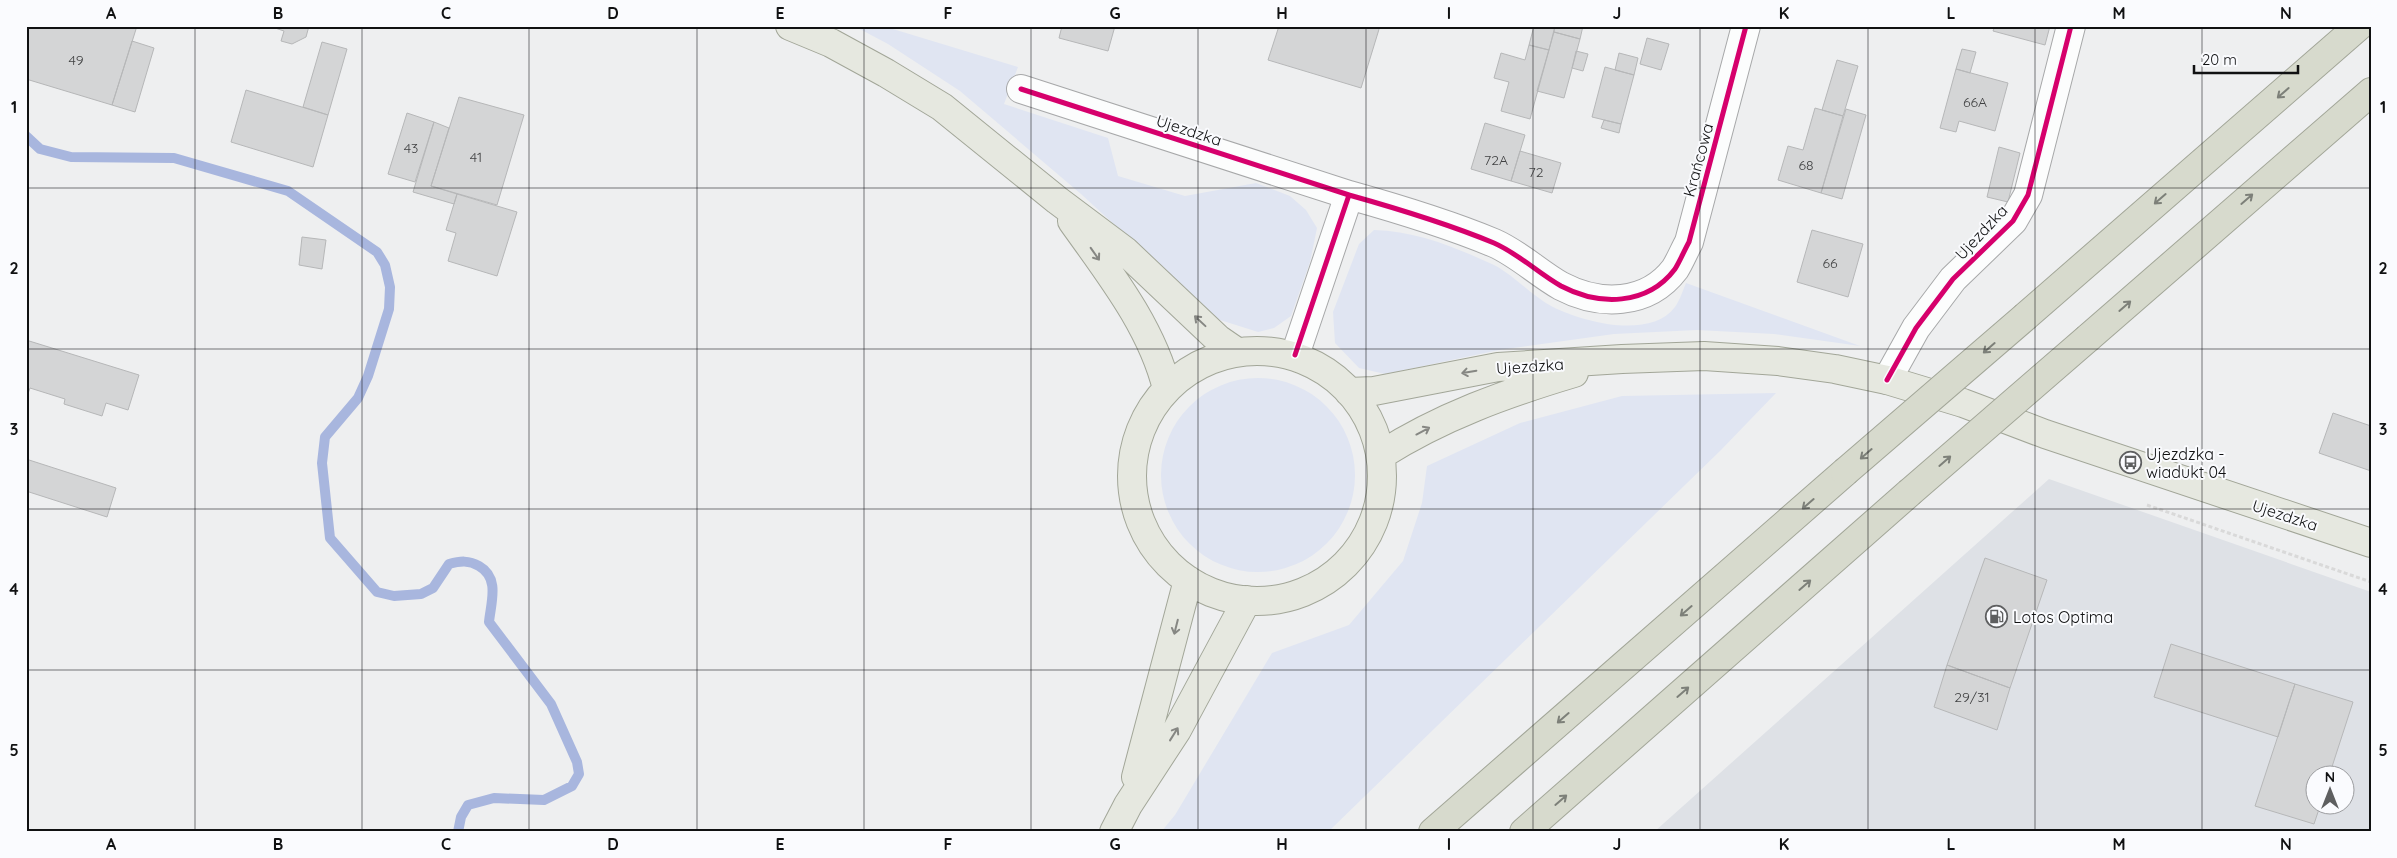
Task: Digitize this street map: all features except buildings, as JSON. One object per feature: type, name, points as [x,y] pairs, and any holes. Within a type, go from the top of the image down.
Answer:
[{"type":"highway","points":[[1433,832],[2359,26]]},
{"type":"highway","points":[[1524,832],[1909,493],[2371,92]]},
{"type":"main road","points":[[790,26],[870,65],[942,107],[1057,200],[1126,251],[1218,339],[1237,352]]},
{"type":"main road","points":[[1057,200],[1111,276],[1152,344],[1167,389]]},
{"type":"main road","points":[[1263,351],[1295,355],[1321,369],[1350,392],[1370,421],[1381,455],[1382,484],[1377,511],[1366,538],[1350,560],[1328,579],[1303,592],[1276,599],[1247,600],[1216,594],[1188,580],[1161,556],[1151,540],[1142,524],[1133,489],[1134,453],[1146,418],[1167,389],[1196,367],[1212,359],[1237,352],[1263,351]]},
{"type":"main road","name":"Ujezdzka","points":[[1350,392],[1374,391],[1498,367],[1704,356],[1778,361],[1887,380],[1963,403],[2054,437],[2371,543]]},
{"type":"main road","name":"Ujezdzka","points":[[1381,455],[1440,421],[1503,396],[1622,359]]},
{"type":"main road","points":[[1128,805],[1188,580]]},
{"type":"main road","points":[[1114,832],[1128,805],[1177,730],[1247,600]]},
{"type":"street","name":"Krańcowa","points":[[1654,289],[1674,269],[1689,242],[1746,26]]},
{"type":"street","name":"Ujezdzka","points":[[1887,380],[1901,352],[1932,307],[1954,279],[2013,220],[2028,195],[2071,26]]},
{"type":"street","name":"Ujezdzka","points":[[1021,89],[1350,195],[1451,225],[1510,251],[1562,286],[1598,300],[1630,299],[1654,289]]},
{"type":"street","points":[[1295,355],[1350,195]]},
{"type":"path","points":[[2148,505],[2371,582]]},
{"type":"shaded area","points":[[854,26],[883,26],[1018,67],[1004,104],[1108,138],[1118,176],[1185,196],[1256,183],[1290,196],[1306,210],[1317,228],[1310,262],[1291,316],[1274,328],[1258,332],[1217,319],[1081,194],[960,91],[888,44]]},
{"type":"shaded area","points":[[1374,230],[1405,233],[1465,252],[1502,270],[1553,307],[1581,318],[1616,325],[1650,323],[1664,317],[1675,307],[1686,283],[1860,346],[1774,334],[1697,330],[1614,334],[1499,350],[1385,374],[1359,368],[1335,343],[1333,312],[1359,244]]},
{"type":"shaded area","points":[[1258,378],[1277,380],[1304,390],[1319,400],[1333,414],[1347,438],[1353,456],[1355,475],[1353,494],[1343,521],[1333,536],[1319,550],[1295,564],[1277,570],[1258,572],[1239,570],[1212,560],[1197,550],[1183,536],[1169,512],[1163,494],[1161,475],[1163,456],[1173,429],[1183,414],[1197,400],[1221,386],[1239,380]]},
{"type":"shaded area","points":[[1776,393],[1721,450],[1328,832],[1161,832],[1175,815],[1272,653],[1349,625],[1403,561],[1422,503],[1427,466],[1520,423],[1622,396]]},
{"type":"shaded area","points":[[2049,479],[2371,592],[2371,832],[1654,832]]},
{"type":"waterway","points":[[26,136],[40,149],[71,157],[174,158],[288,191],[377,252],[385,265],[390,287],[389,309],[368,376],[358,398],[325,437],[322,463],[330,538],[377,592],[394,596],[421,594],[433,588],[449,564],[468,562],[486,571],[490,577],[493,591],[489,622],[551,704],[577,762],[579,774],[572,786],[544,800],[494,798],[468,805],[461,817],[458,832]]},
{"type":"cycle path","points":[[1295,355],[1349,195],[1422,217],[1494,243],[1561,286],[1576,293],[1606,299],[1622,299],[1637,296],[1651,290],[1664,281],[1675,269],[1689,242],[1746,26]]},
{"type":"cycle path","points":[[1887,380],[1916,328],[1953,279],[2013,221],[2028,195],[2071,26]]},
{"type":"cycle path","points":[[1021,89],[1349,195]]},
{"type":"place","name":"Ujezdzka - wiadukt 04","points":[[2130,463]]},
{"type":"place","name":"Lotos Optima","points":[[1997,617]]}]
